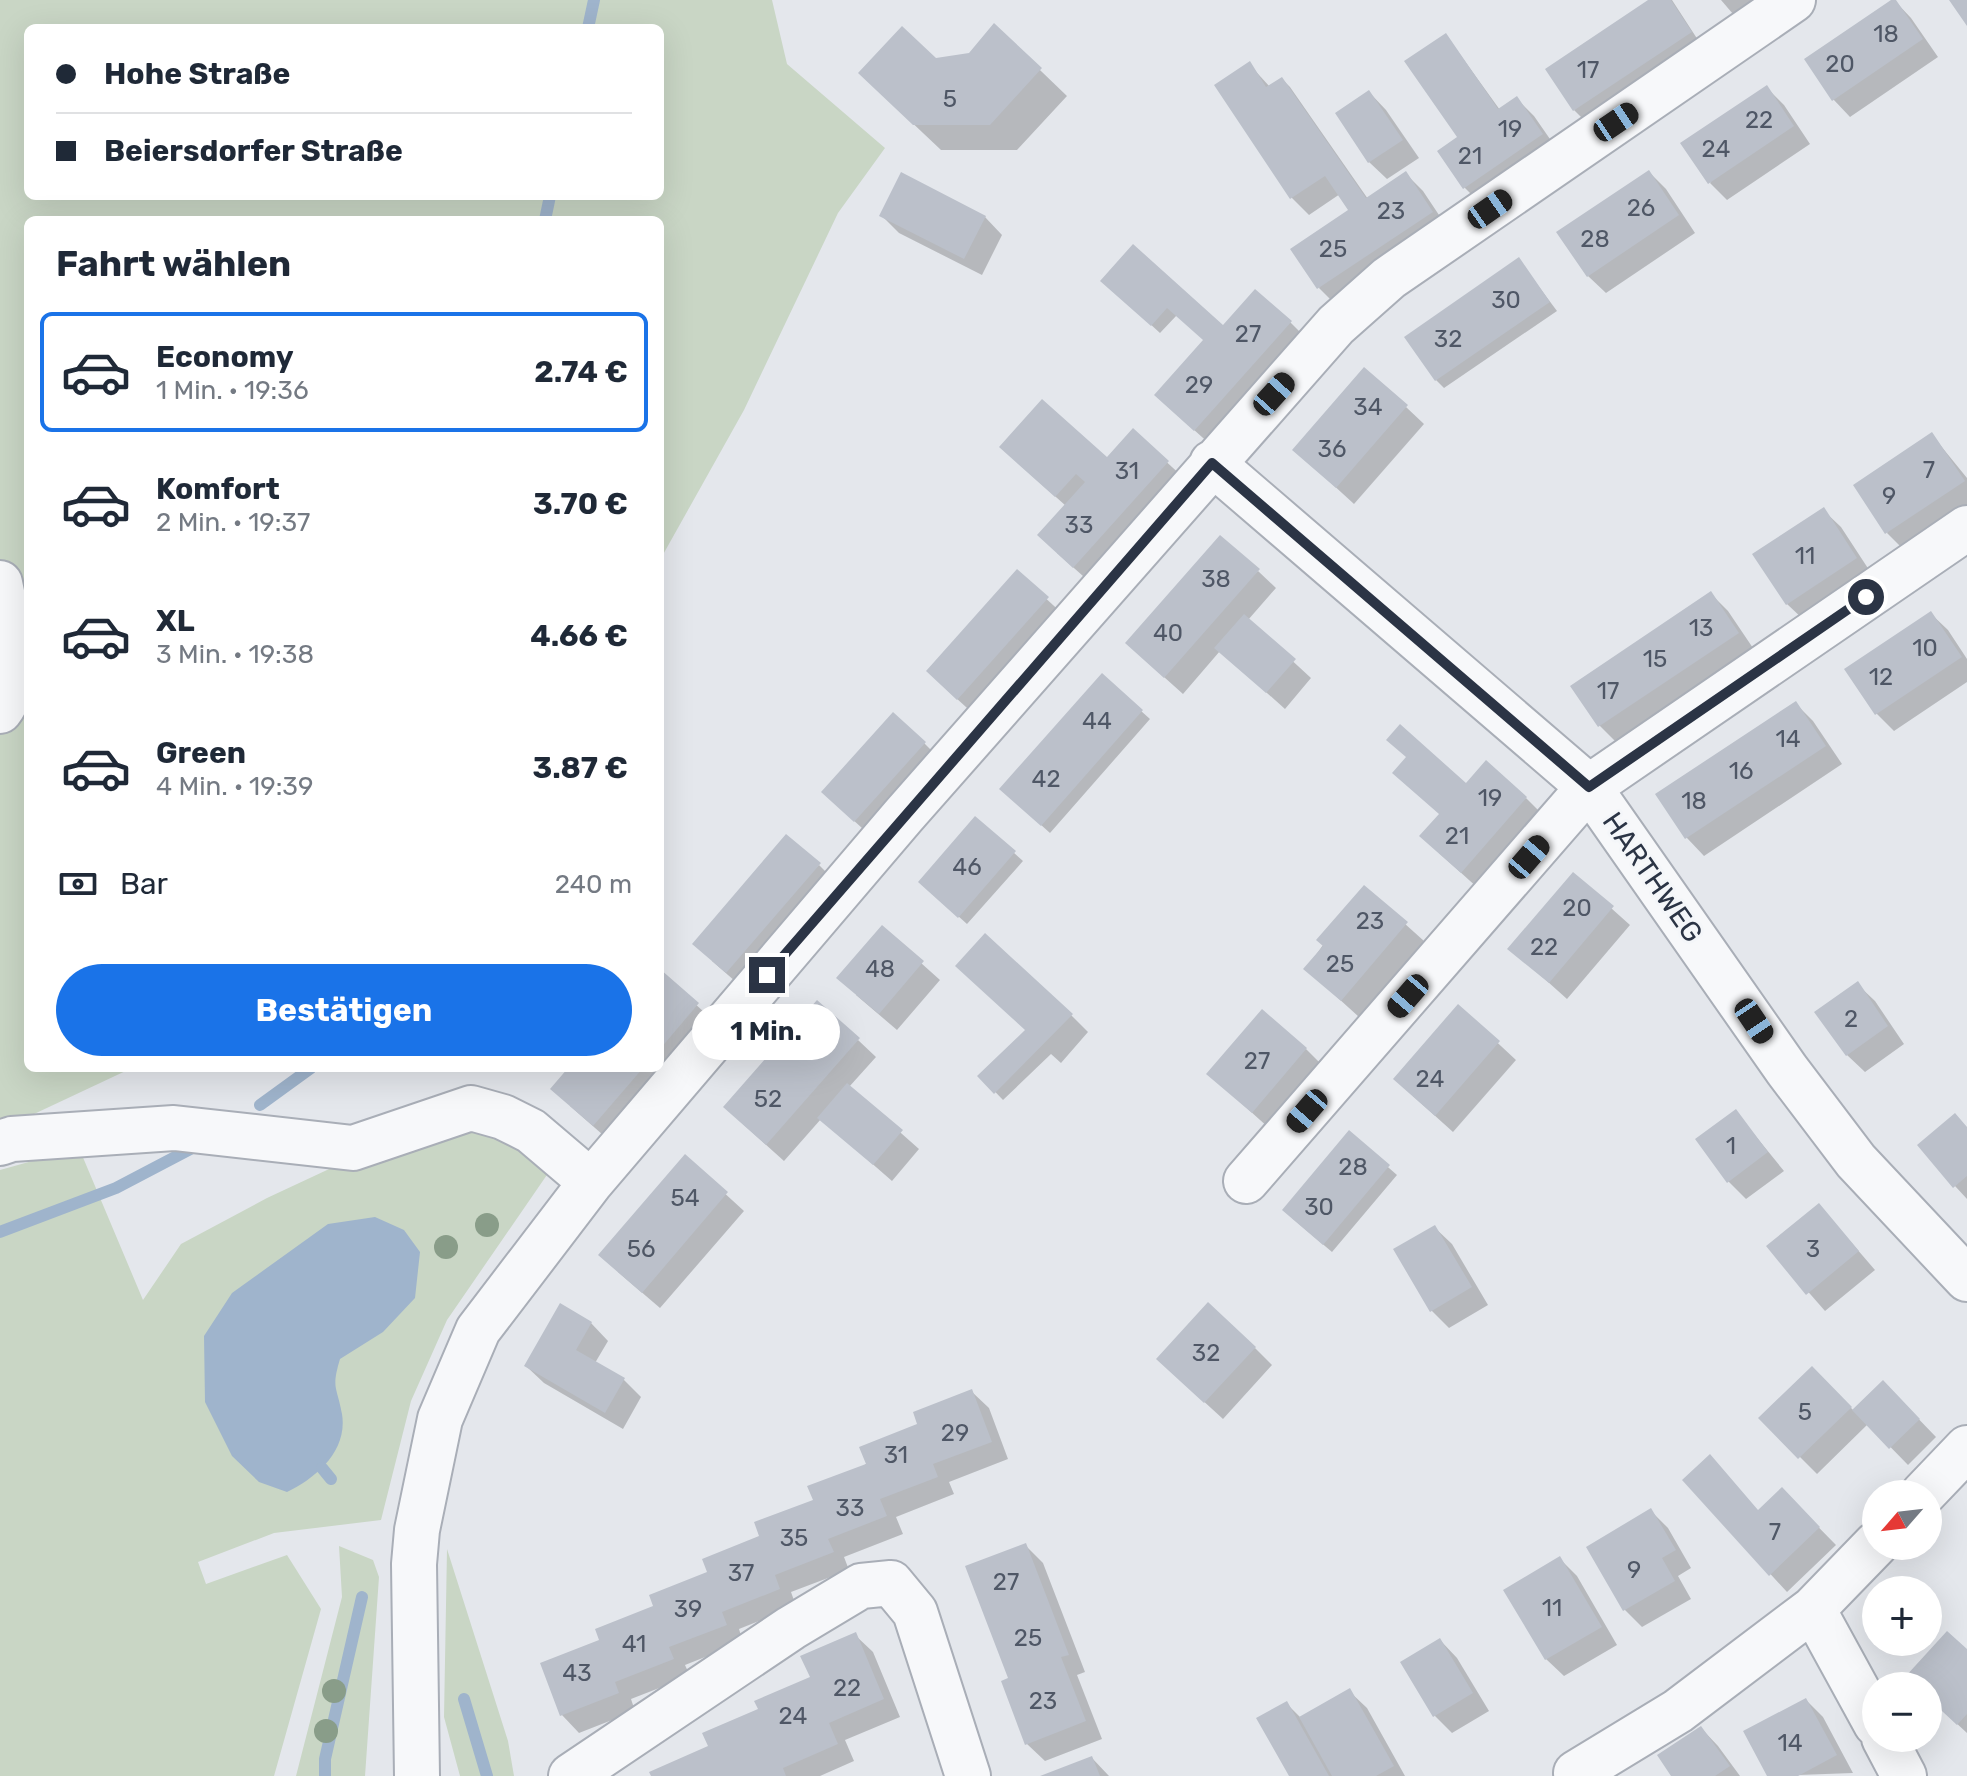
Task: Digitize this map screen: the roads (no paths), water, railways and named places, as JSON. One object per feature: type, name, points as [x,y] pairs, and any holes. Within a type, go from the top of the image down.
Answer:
[{"type":"street","points":[[417,1776],[414,1564],[429,1460],[440,1419],[478,1330],[591,1182],[904,815],[1336,325],[1389,278],[1793,0]]},
{"type":"street","name":"HARTHWEG","points":[[1212,463],[1589,787],[1804,1093],[1856,1161],[1967,1279]]},
{"type":"street","points":[[1246,1181],[1589,787],[1967,528]]},
{"type":"street","points":[[0,583],[11,637],[10,698],[0,711]]},
{"type":"street","points":[[0,1143],[12,1139],[174,1128],[353,1148],[471,1108],[503,1117],[531,1131],[591,1182]]},
{"type":"street","points":[[1936,1480],[1967,1448]]},
{"type":"street","points":[[1576,1773],[1678,1711],[1813,1609],[1862,1558]]},
{"type":"street","points":[[571,1776],[791,1628],[861,1586],[891,1583],[915,1612],[968,1776]]},
{"type":"street","points":[[1813,1609],[1862,1698]]},
{"type":"street","points":[[1891,1752],[1904,1776]]},
{"type":"water","points":[[375,1217],[404,1230],[420,1252],[415,1298],[383,1332],[340,1359],[335,1382],[343,1427],[328,1462],[309,1479],[287,1492],[259,1482],[232,1456],[205,1402],[204,1336],[232,1293],[328,1224]]},
{"type":"waterway","points":[[589,24],[594,0]]},
{"type":"waterway","points":[[546,216],[549,200]]},
{"type":"waterway","points":[[260,1105],[305,1072]]},
{"type":"waterway","points":[[0,1232],[116,1188],[198,1145]]},
{"type":"waterway","points":[[322,1468],[331,1479]]},
{"type":"waterway","points":[[325,1776],[325,1759],[362,1597]]},
{"type":"waterway","points":[[464,1699],[487,1776]]}]
